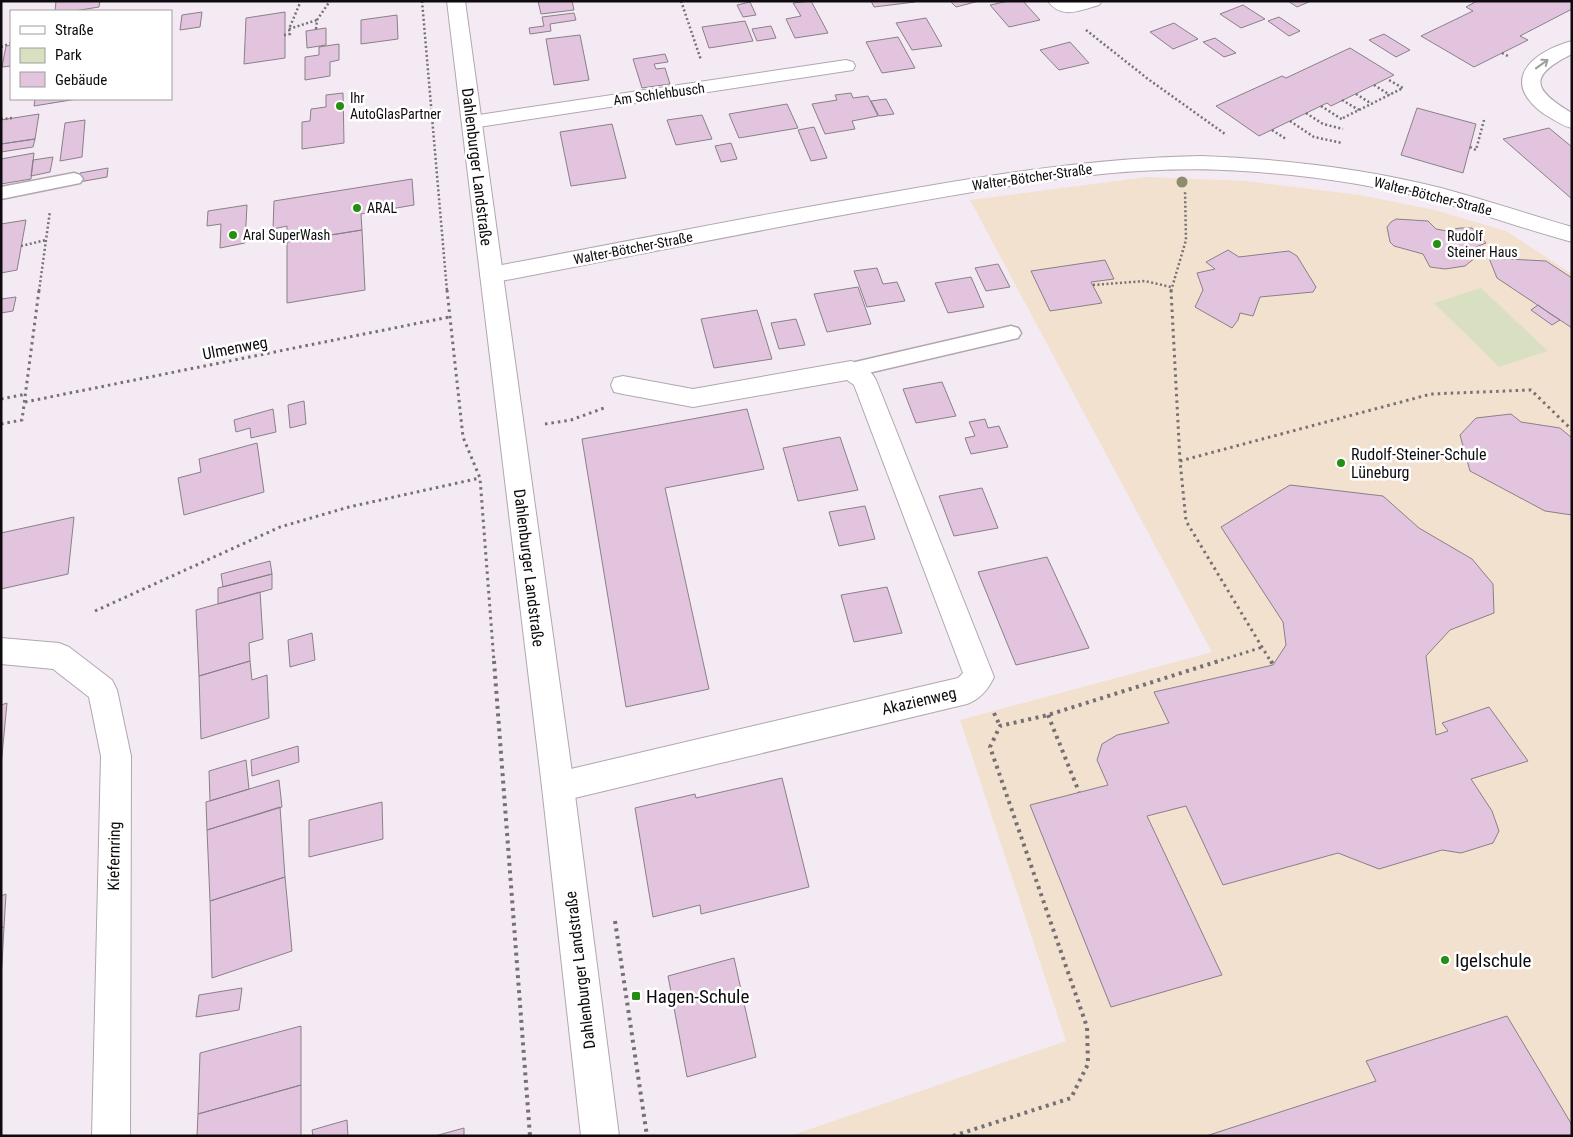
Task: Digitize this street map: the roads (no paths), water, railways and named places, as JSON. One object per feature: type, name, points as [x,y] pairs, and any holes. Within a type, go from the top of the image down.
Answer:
[{"type":"street","name":"Dahlenburger Landstraße","points":[[456,1],[558,787],[600,1136]]},
{"type":"street","points":[[1062,5],[1093,1]]},
{"type":"street","points":[[1572,47],[1543,62],[1534,70],[1530,81],[1532,93],[1543,104],[1572,122]]},
{"type":"street","name":"Am Schlehbusch","points":[[472,122],[846,66]]},
{"type":"street","name":"Walter-Bötcher-Straße","points":[[491,275],[855,206],[1004,180],[1146,164],[1197,162],[1243,164],[1341,175],[1441,196],[1572,235]]},
{"type":"street","points":[[624,385],[693,398],[851,370]]},
{"type":"street","name":"Akazienweg","points":[[558,787],[967,690],[979,677],[864,380],[851,370]]},
{"type":"street","name":"Kiefernring","points":[[1,651],[58,656],[102,690],[116,756],[111,1136]]},
{"type":"lane","points":[[1,193],[74,179]]},
{"type":"lane","points":[[851,370],[1011,333]]},
{"type":"place","name":"Ihr AutoGlasPartner","points":[[340,106]]},
{"type":"place","name":"ARAL","points":[[357,208]]},
{"type":"place","name":"Aral SuperWash","points":[[233,235]]},
{"type":"place","name":"Rudolf Steiner Haus","points":[[1437,244]]},
{"type":"place","name":"Rudolf-Steiner-Schule Lüneburg","points":[[1341,463]]},
{"type":"place","name":"Igelschule","points":[[1445,960]]},
{"type":"place","name":"Hagen-Schule","points":[[636,996]]}]
